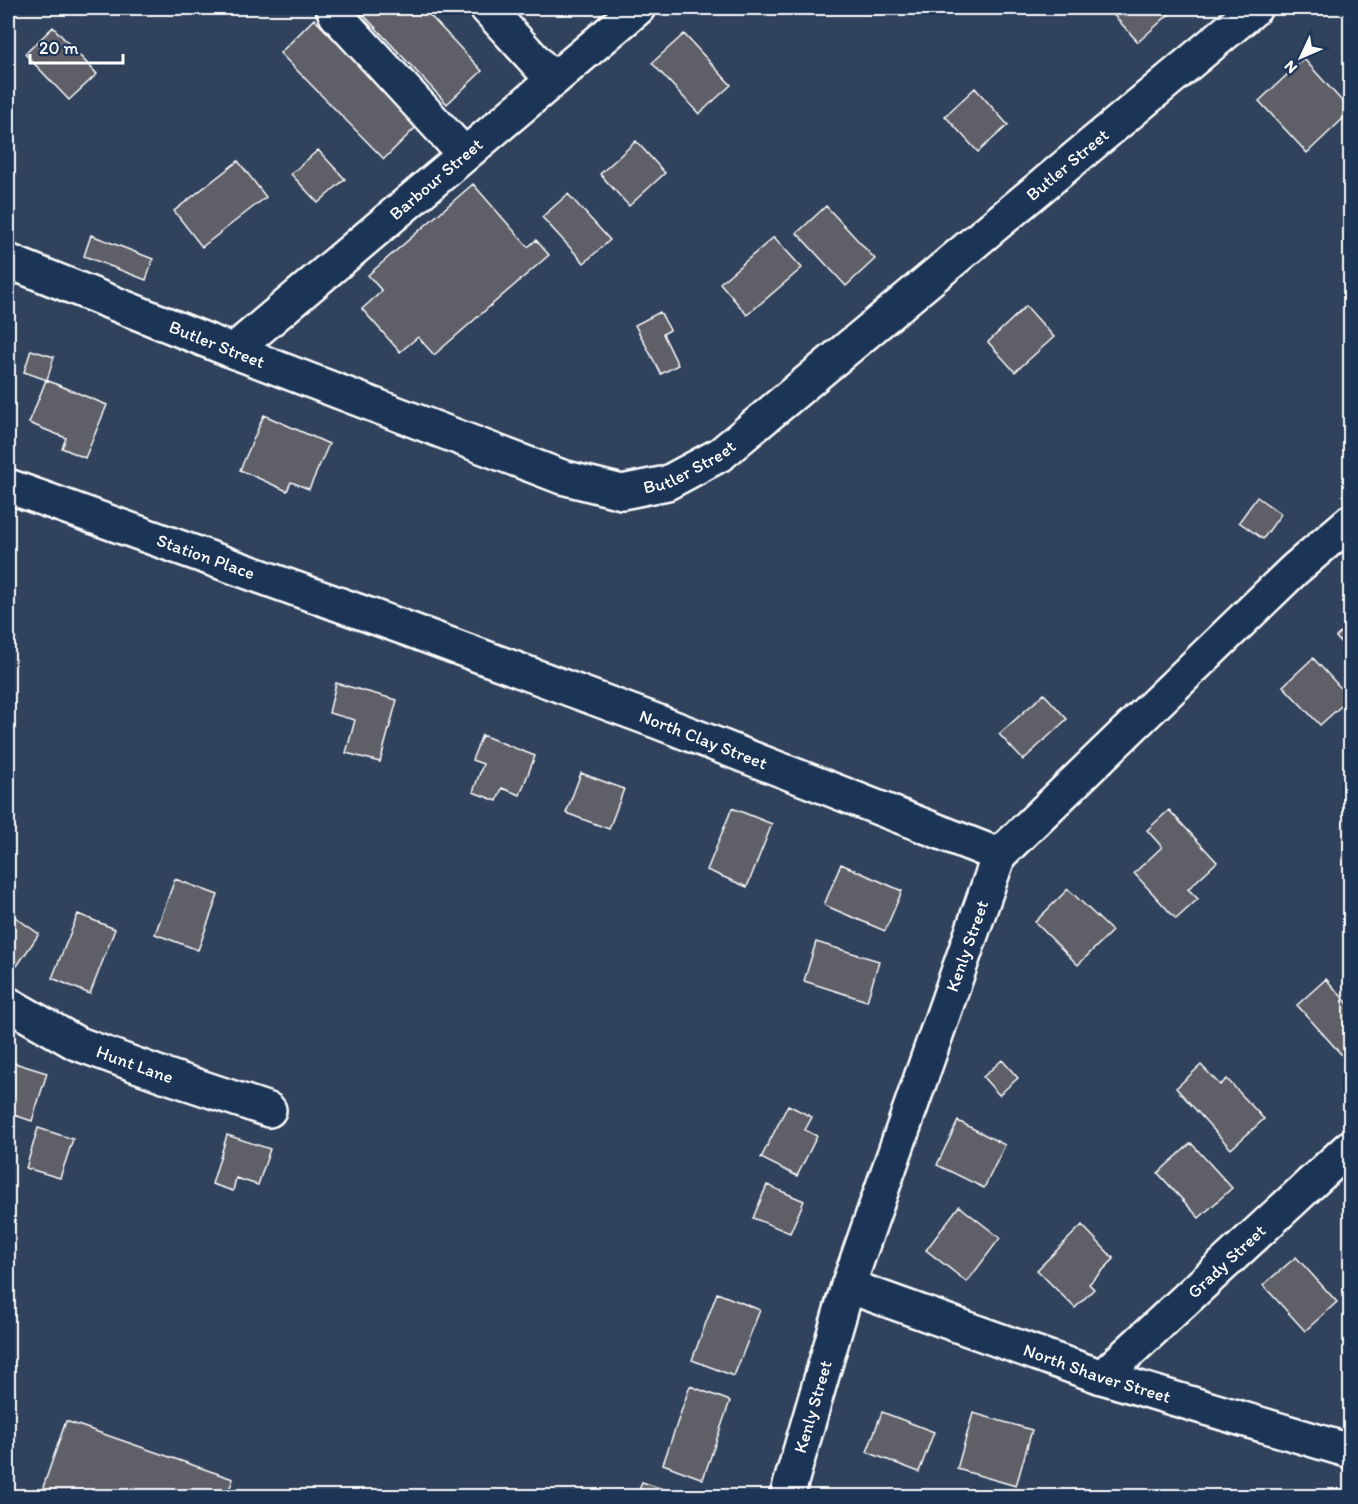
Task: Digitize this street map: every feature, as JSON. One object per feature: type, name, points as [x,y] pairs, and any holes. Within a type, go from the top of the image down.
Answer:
[{"type":"street","points":[[333,8],[336,15],[464,154]]},
{"type":"street","points":[[487,8],[552,80]]},
{"type":"street","name":"Butler Street","points":[[8,261],[233,351],[562,477],[622,492],[667,483],[721,454],[1255,8]]},
{"type":"street","name":"Barbour Street","points":[[233,351],[552,80],[623,12]]},
{"type":"street","name":"Station Place","points":[[8,486],[405,628]]},
{"type":"street","name":"Kenly Street","points":[[787,1497],[848,1286],[999,855],[1294,570],[1350,522]]},
{"type":"street","name":"North Clay Street","points":[[405,628],[656,721],[999,855]]},
{"type":"street","name":"Hunt Lane","points":[[8,1004],[76,1043],[269,1110]]},
{"type":"street","name":"Grady Street","points":[[1102,1377],[1350,1147]]},
{"type":"street","name":"North Shaver Street","points":[[848,1286],[1102,1377],[1350,1451]]},
{"type":"building","points":[[357,8],[423,8],[482,71],[447,104]]},
{"type":"building","points":[[1114,8],[1176,8],[1138,42],[1110,11]]},
{"type":"building","points":[[314,19],[418,125],[384,159],[280,53]]},
{"type":"building","points":[[53,27],[97,74],[69,100],[25,54]]},
{"type":"building","points":[[684,34],[731,85],[699,114],[652,63]]},
{"type":"building","points":[[1304,59],[1350,110],[1307,153],[1259,101]]},
{"type":"building","points":[[975,88],[1008,125],[978,152],[945,116]]},
{"type":"building","points":[[636,141],[665,173],[629,206],[600,174]]},
{"type":"building","points":[[318,150],[345,179],[318,203],[291,174]]},
{"type":"building","points":[[238,161],[266,197],[202,247],[174,211]]},
{"type":"building","points":[[473,184],[528,247],[536,240],[549,255],[434,355],[418,337],[400,352],[362,309],[382,291],[368,275]]},
{"type":"building","points":[[568,194],[610,240],[584,263],[542,217]]},
{"type":"building","points":[[826,206],[875,259],[846,286],[797,233]]},
{"type":"building","points":[[91,235],[153,259],[146,280],[84,256]]},
{"type":"building","points":[[774,237],[802,268],[747,315],[720,283]]},
{"type":"building","points":[[1026,306],[1054,337],[1015,372],[988,342]]},
{"type":"building","points":[[660,312],[670,330],[663,334],[678,365],[661,374],[635,325]]},
{"type":"building","points":[[31,350],[54,357],[47,380],[24,372]]},
{"type":"building","points":[[46,380],[107,405],[85,458],[62,448],[66,438],[29,423]]},
{"type":"building","points":[[264,415],[329,444],[309,489],[291,482],[287,491],[240,470]]},
{"type":"building","points":[[1257,497],[1281,514],[1263,539],[1239,522]]},
{"type":"building","points":[[1350,624],[1350,653],[1336,637]]},
{"type":"building","points":[[1313,658],[1350,698],[1320,725],[1283,686]]},
{"type":"building","points":[[336,683],[397,700],[380,762],[346,753],[355,720],[329,713]]},
{"type":"building","points":[[1044,694],[1067,719],[1023,760],[999,734]]},
{"type":"building","points":[[482,735],[535,756],[520,795],[502,788],[497,801],[473,792],[483,764],[472,760]]},
{"type":"building","points":[[581,773],[624,789],[609,829],[566,813]]},
{"type":"building","points":[[732,808],[772,824],[747,887],[707,870]]},
{"type":"building","points":[[1169,810],[1217,862],[1188,889],[1198,899],[1176,919],[1134,873],[1162,847],[1147,830]]},
{"type":"building","points":[[841,864],[902,891],[885,931],[824,905]]},
{"type":"building","points":[[175,879],[218,895],[198,950],[155,934]]},
{"type":"building","points":[[1068,889],[1112,931],[1078,965],[1035,922]]},
{"type":"building","points":[[8,912],[39,934],[17,966],[8,960]]},
{"type":"building","points":[[78,914],[115,929],[90,994],[52,978]]},
{"type":"building","points":[[816,942],[879,961],[867,1001],[804,981]]},
{"type":"building","points":[[1326,979],[1350,1006],[1350,1064],[1297,1005]]},
{"type":"building","points":[[1002,1060],[1018,1078],[999,1095],[983,1077]]},
{"type":"building","points":[[8,1061],[47,1073],[32,1121],[8,1113]]},
{"type":"building","points":[[1201,1065],[1220,1085],[1227,1079],[1264,1119],[1231,1149],[1176,1088]]},
{"type":"building","points":[[788,1105],[812,1117],[805,1130],[817,1136],[797,1176],[761,1158]]},
{"type":"building","points":[[958,1121],[1005,1145],[984,1188],[937,1165]]},
{"type":"building","points":[[38,1128],[73,1139],[60,1178],[26,1168]]},
{"type":"building","points":[[227,1135],[270,1149],[258,1185],[236,1178],[233,1191],[212,1184]]},
{"type":"building","points":[[1191,1143],[1232,1188],[1199,1218],[1158,1173]]},
{"type":"building","points":[[767,1185],[804,1201],[790,1233],[753,1218]]},
{"type":"building","points":[[959,1206],[1000,1238],[967,1282],[926,1250]]},
{"type":"building","points":[[1082,1225],[1114,1259],[1089,1284],[1094,1289],[1075,1308],[1037,1270]]},
{"type":"building","points":[[1296,1257],[1337,1302],[1305,1331],[1263,1285]]},
{"type":"building","points":[[717,1293],[760,1310],[734,1376],[692,1360]]},
{"type":"building","points":[[690,1386],[730,1401],[703,1479],[663,1464]]},
{"type":"building","points":[[882,1412],[934,1432],[919,1472],[867,1452]]},
{"type":"building","points":[[973,1413],[1032,1430],[1016,1486],[957,1469]]},
{"type":"building","points":[[66,1421],[233,1479],[227,1496],[40,1496]]},
{"type":"building","points":[[642,1482],[684,1496],[637,1496]]}]
